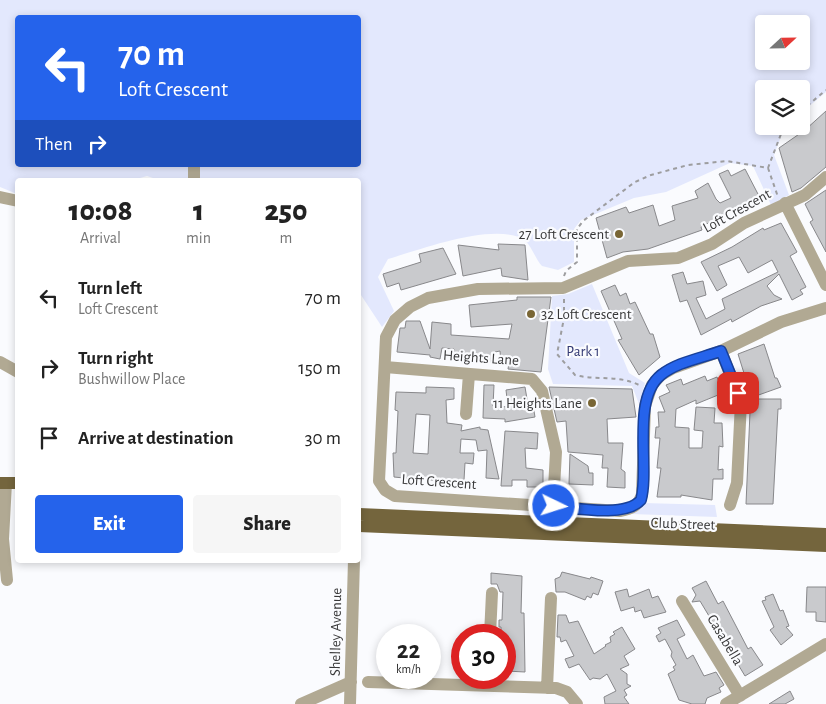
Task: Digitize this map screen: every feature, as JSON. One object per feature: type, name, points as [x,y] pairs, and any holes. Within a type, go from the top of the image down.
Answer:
[{"type":"main road","name":"Club Street","points":[[361,514],[826,534]]},
{"type":"main road","name":"Club Street","points":[[361,526],[826,546]]},
{"type":"street","name":"Loft Crescent","points":[[826,177],[805,195],[744,222],[712,244],[678,258],[628,261],[563,288],[478,289],[428,298],[410,307],[396,320],[386,337],[378,470],[379,481],[385,490],[395,496],[405,497],[620,510],[636,506],[641,500],[645,406],[650,391],[660,375],[721,351],[772,326],[826,308]]},
{"type":"street","points":[[0,197],[15,201]]},
{"type":"street","points":[[783,204],[826,285]]},
{"type":"street","points":[[721,351],[741,402],[736,483],[730,505]]},
{"type":"street","points":[[0,362],[15,370]]},
{"type":"street","name":"Heights Lane","points":[[385,367],[532,379],[539,385],[556,452],[554,506]]},
{"type":"street","points":[[466,414],[469,374]]},
{"type":"street","points":[[7,580],[3,539],[10,484]]},
{"type":"street","name":"Shelley Avenue","points":[[350,704],[354,563]]},
{"type":"street","points":[[491,624],[492,593]]},
{"type":"street","points":[[548,688],[551,598]]},
{"type":"street","name":"Casabella","points":[[682,600],[740,696]]},
{"type":"street","points":[[726,704],[826,644]]},
{"type":"street","points":[[368,682],[451,681]]},
{"type":"street","points":[[301,704],[351,682]]},
{"type":"street","points":[[516,684],[567,692],[577,704]]},
{"type":"path","points":[[810,103],[826,90]]},
{"type":"path","points":[[781,135],[768,168],[783,204]]},
{"type":"path","points":[[650,391],[629,380],[575,375],[557,354],[565,306],[563,288],[566,271],[577,262],[577,229],[583,221],[635,182],[650,174],[698,164],[727,161],[768,168]]},
{"type":"green space","points":[[0,0],[826,0],[826,92],[810,105],[810,80],[755,80],[755,135],[782,135],[774,155],[789,195],[771,205],[753,166],[730,163],[666,192],[634,198],[581,220],[574,229],[574,262],[558,270],[542,266],[527,242],[523,239],[505,234],[472,236],[435,244],[388,259],[378,277],[394,311],[382,327],[361,295],[361,178],[153,178],[147,176],[140,178],[15,178],[15,193],[0,187]]},
{"type":"green space","name":"Park 1","points":[[592,284],[629,373],[645,383],[639,404],[632,386],[553,384],[548,369],[552,296],[568,294]]},
{"type":"green space","points":[[643,503],[715,505],[717,517],[631,514]]},
{"type":"building","points":[[826,111],[826,167],[801,188],[792,192],[779,148],[798,135],[810,135],[810,125]]},
{"type":"building","points":[[745,169],[759,196],[701,227],[702,230],[648,249],[623,252],[607,258],[596,218],[626,207],[629,213],[653,205],[659,226],[675,220],[672,206],[698,198],[695,191],[708,183],[720,203],[731,198],[719,174],[728,170],[731,176]]},
{"type":"building","points":[[826,190],[826,252],[810,222],[813,220],[805,204]]},
{"type":"building","points":[[781,223],[797,252],[790,256],[806,287],[800,290],[803,294],[792,300],[779,274],[767,286],[774,295],[782,299],[761,306],[732,322],[731,319],[701,335],[687,300],[680,302],[672,275],[683,272],[687,284],[703,281],[706,295],[696,298],[706,319],[725,309],[722,299],[778,272],[772,260],[748,273],[739,257],[718,266],[727,285],[717,291],[701,262],[732,247],[763,228],[764,230]]},
{"type":"building","points":[[498,244],[525,245],[528,280],[502,276],[501,268],[463,276],[458,245],[499,250]]},
{"type":"building","points":[[443,248],[456,274],[401,290],[399,283],[387,287],[383,274],[421,262],[419,254]]},
{"type":"building","points":[[615,285],[620,296],[626,293],[630,304],[635,302],[650,334],[653,334],[660,357],[639,375],[618,340],[622,339],[601,291]]},
{"type":"building","points":[[517,297],[551,297],[541,372],[508,369],[509,363],[501,363],[500,351],[495,352],[495,362],[454,361],[454,349],[442,348],[440,359],[430,357],[430,355],[397,352],[400,328],[405,328],[406,321],[420,321],[430,349],[432,322],[451,324],[451,335],[509,339],[512,324],[471,327],[469,305],[517,300]]},
{"type":"building","points":[[764,344],[775,378],[777,378],[781,387],[753,397],[753,384],[748,386],[738,354]]},
{"type":"building","points":[[705,376],[707,381],[717,377],[723,393],[696,404],[696,400],[676,409],[675,427],[689,428],[689,448],[702,448],[703,431],[694,430],[696,407],[715,408],[714,423],[722,423],[723,447],[719,446],[718,470],[723,469],[723,479],[713,479],[712,500],[681,495],[681,497],[657,497],[661,468],[657,468],[660,438],[655,438],[656,427],[659,427],[658,412],[665,412],[659,397],[670,392],[666,385],[681,379],[683,385]]},
{"type":"building","points":[[484,385],[494,385],[493,406],[508,407],[506,390],[525,387],[528,405],[533,405],[535,417],[505,422],[505,419],[483,418]]},
{"type":"building","points":[[426,387],[454,388],[454,399],[446,400],[447,423],[462,425],[461,431],[480,427],[480,429],[488,430],[499,479],[486,478],[487,450],[478,451],[476,440],[461,439],[460,453],[474,453],[473,464],[465,463],[464,480],[424,480],[394,477],[393,453],[396,453],[398,411],[395,410],[396,392],[426,393]],"holes":[[[416,414],[430,415],[428,454],[413,453]]]},
{"type":"building","points":[[549,387],[632,389],[636,417],[607,419],[608,443],[623,443],[621,469],[625,472],[625,488],[607,487],[608,468],[602,468],[603,455],[568,452],[566,421],[557,422]]},
{"type":"building","points":[[753,399],[781,399],[781,409],[778,409],[773,504],[746,504],[750,412],[753,412]]},
{"type":"building","points":[[505,431],[538,433],[537,449],[525,448],[526,468],[543,470],[543,487],[527,487],[527,480],[512,480],[512,486],[501,486]]},
{"type":"building","points":[[570,454],[588,466],[589,473],[593,473],[593,485],[569,484]]},
{"type":"building","points":[[562,572],[603,581],[598,595],[593,593],[591,598],[587,596],[585,600],[565,592],[556,592],[555,579],[560,577]]},
{"type":"building","points":[[491,573],[522,576],[521,613],[524,613],[525,672],[516,672],[516,624],[499,624],[499,620],[502,620],[503,592],[500,592],[497,584],[491,584]]},
{"type":"building","points":[[706,581],[718,604],[723,601],[748,649],[751,647],[763,665],[745,676],[700,601],[692,602],[696,595],[692,588]]},
{"type":"building","points":[[807,587],[826,587],[826,622],[816,621],[816,612],[806,612]]},
{"type":"building","points":[[627,589],[629,597],[649,589],[652,598],[658,596],[666,612],[644,618],[641,610],[635,612],[634,607],[621,611],[615,592]]},
{"type":"building","points":[[773,594],[780,611],[783,610],[789,626],[786,627],[793,635],[781,645],[770,630],[774,627],[762,601],[766,600],[765,597]]},
{"type":"building","points":[[558,615],[566,615],[569,623],[578,621],[594,654],[611,642],[610,637],[615,634],[613,632],[622,627],[635,649],[624,656],[629,665],[620,669],[627,674],[627,684],[631,686],[624,690],[627,695],[624,697],[629,704],[605,704],[604,697],[616,691],[607,674],[600,679],[593,678],[590,680],[579,664],[569,668],[565,659],[574,656],[566,640],[561,642],[560,637],[557,637]]},
{"type":"building","points":[[677,620],[685,635],[677,639],[687,659],[693,655],[704,676],[716,672],[724,685],[719,688],[721,692],[707,698],[705,704],[692,704],[679,700],[668,674],[675,670],[673,667],[676,665],[671,656],[672,652],[665,639],[659,642],[656,636],[661,633],[658,628]]},
{"type":"building","points":[[790,691],[794,699],[785,704],[769,704]]},
{"type":"place","name":"27 Loft Crescent","points":[[619,234]]},
{"type":"place","name":"32 Loft Crescent","points":[[531,314]]},
{"type":"place","name":"11 Heights Lane","points":[[592,403]]},
{"type":"route","points":[[554,506],[620,510],[636,506],[641,500],[645,406],[652,385],[660,375],[673,368],[721,351],[738,393]]}]
